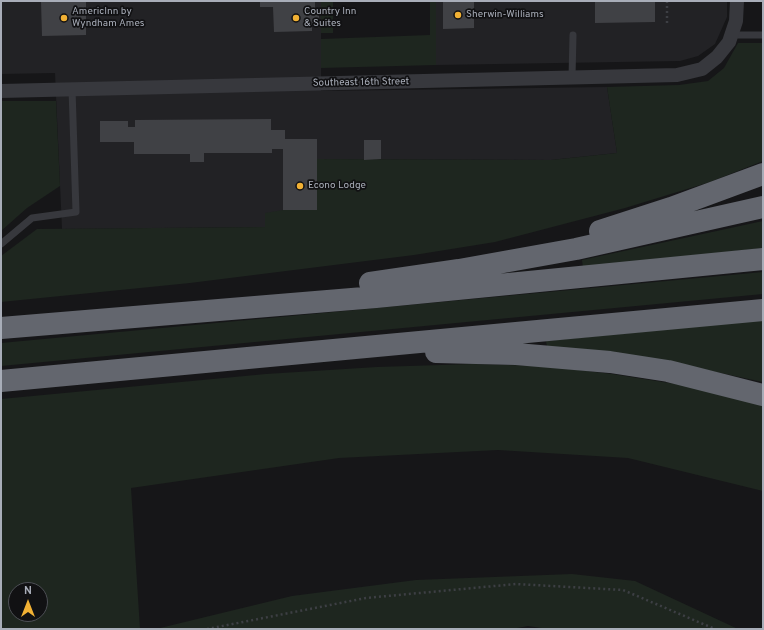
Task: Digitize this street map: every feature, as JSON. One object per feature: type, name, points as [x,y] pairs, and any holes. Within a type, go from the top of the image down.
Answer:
[{"type":"highway","points":[[459,270],[596,232],[671,208],[763,174]]},
{"type":"highway","points":[[157,315],[459,270],[576,249],[763,207]]},
{"type":"highway","points":[[1,328],[376,297],[763,259]]},
{"type":"highway","points":[[1,381],[763,310]]},
{"type":"highway","points":[[159,366],[432,352],[516,354],[610,362],[668,371],[763,395]]},
{"type":"street","name":"Southeast 16th Street","points":[[1,91],[677,75],[702,69],[717,57],[729,42],[736,21],[737,1]]},
{"type":"lane","points":[[572,77],[573,35]]},
{"type":"lane","points":[[731,35],[763,35]]},
{"type":"lane","points":[[1,244],[32,218],[76,212],[72,89]]},
{"type":"path","points":[[666,1],[667,23]]},
{"type":"path","points":[[207,629],[366,598],[516,584],[623,590],[715,629]]},
{"type":"shaded area","points":[[1,1],[321,1],[321,91],[607,87],[617,153],[551,160],[317,159],[317,210],[283,210],[265,227],[62,229],[55,73],[1,74]]},
{"type":"shaded area","points":[[321,1],[333,1],[333,33],[321,33]]},
{"type":"shaded area","points":[[430,1],[436,1],[436,65],[321,68],[321,39],[430,35]]},
{"type":"shaded area","points":[[436,1],[727,1],[727,17],[715,44],[698,56],[680,61],[436,65]]},
{"type":"shaded area","points":[[738,43],[763,43],[763,161],[710,182],[625,208],[495,242],[414,255],[190,283],[1,302],[1,256],[37,229],[265,227],[265,213],[283,210],[317,210],[317,159],[551,160],[617,153],[607,87],[679,85],[708,81],[724,68]]},
{"type":"shaded area","points":[[1,101],[56,101],[60,186],[27,208],[1,231]]},
{"type":"shaded area","points":[[763,221],[763,248],[583,268],[582,260]]},
{"type":"shaded area","points":[[763,272],[763,294],[1,366],[1,343]]},
{"type":"shaded area","points":[[763,320],[763,382],[664,361],[547,347],[546,341]]},
{"type":"shaded area","points":[[473,364],[544,366],[612,374],[688,386],[763,405],[763,491],[628,458],[498,450],[339,458],[131,488],[140,629],[1,629],[1,399],[266,374],[377,367]]},
{"type":"shaded area","points":[[572,574],[635,581],[738,629],[548,629],[528,626],[512,629],[156,629],[292,596],[416,580]]},
{"type":"building","name":"AmericInn by Wyndham Ames","points":[[41,1],[86,1],[86,35],[42,36]]},
{"type":"building","name":"Country Inn & Suites","points":[[260,1],[315,1],[315,11],[319,11],[319,25],[312,25],[312,31],[274,32],[273,7],[260,7]]},
{"type":"building","name":"Sherwin-Williams","points":[[443,1],[474,1],[474,28],[443,29]]},
{"type":"building","points":[[595,1],[655,1],[655,22],[595,23]]},
{"type":"building","name":"Econo Lodge","points":[[271,119],[271,130],[285,130],[285,139],[317,139],[317,210],[283,210],[283,149],[272,149],[272,153],[204,153],[204,162],[190,162],[190,154],[134,154],[134,142],[100,142],[100,121],[128,121],[128,127],[135,127],[135,120]]},
{"type":"building","points":[[364,140],[381,140],[381,159],[364,160]]},
{"type":"place","name":"Sherwin-Williams","points":[[458,15]]},
{"type":"place","name":"AmericInn by Wyndham Ames","points":[[64,18]]},
{"type":"place","name":"Country Inn & Suites","points":[[296,18]]},
{"type":"place","name":"Econo Lodge","points":[[300,186]]}]
